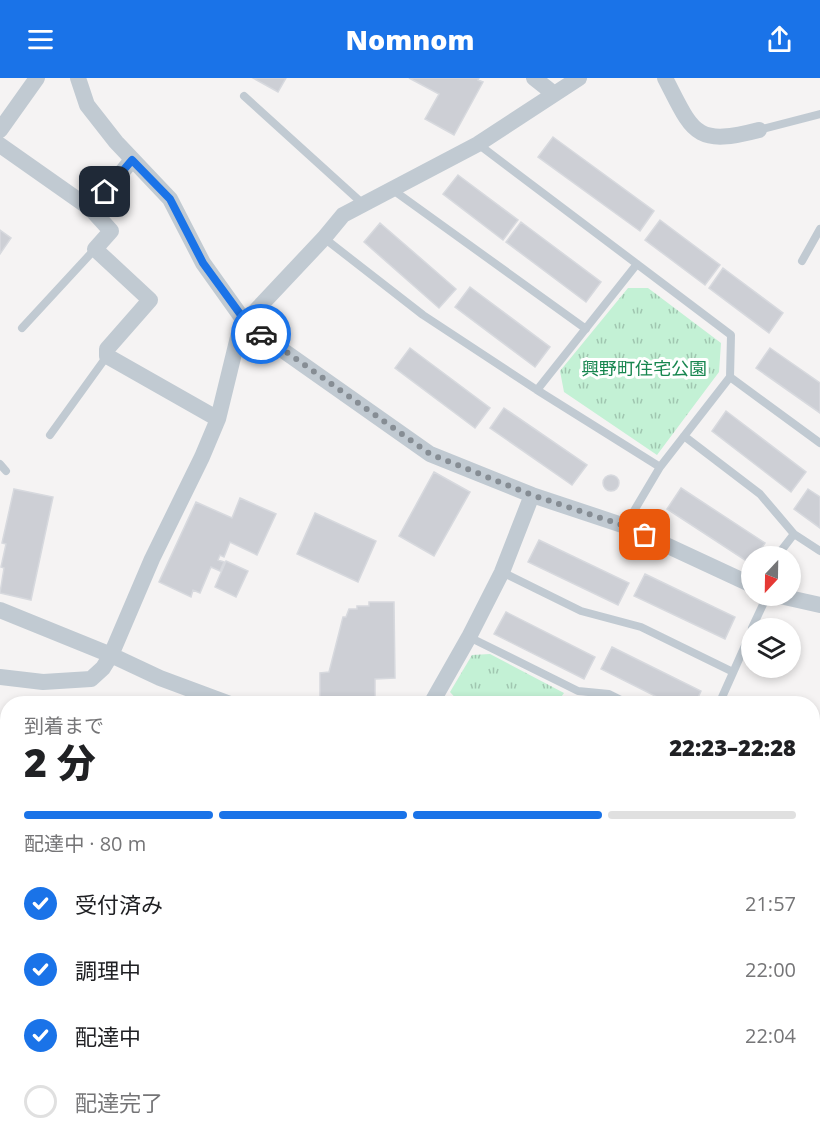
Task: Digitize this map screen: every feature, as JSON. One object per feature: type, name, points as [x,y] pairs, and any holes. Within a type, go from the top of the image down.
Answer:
[{"type":"street","points":[[0,130],[37,78]]},
{"type":"street","points":[[78,78],[87,105],[116,142],[170,199],[203,263],[246,322],[430,454],[532,495],[625,526],[741,580]]},
{"type":"street","points":[[534,78],[553,93]]},
{"type":"street","points":[[1,681],[43,682],[92,679],[103,668],[111,655],[152,559],[218,419],[239,333],[246,322],[324,238],[343,214],[478,144],[579,78]]},
{"type":"street","points":[[665,78],[688,122],[706,136],[730,137],[759,130]]},
{"type":"street","points":[[0,145],[92,209],[111,231],[95,249],[150,300],[107,349],[107,356],[218,419]]},
{"type":"street","points":[[92,209],[132,160]]},
{"type":"street","points":[[436,696],[470,637],[502,572],[532,495]]},
{"type":"street","points":[[801,601],[820,605]]},
{"type":"street","points":[[0,610],[111,655],[160,678],[208,696]]},
{"type":"lane","points":[[244,96],[362,204]]},
{"type":"lane","points":[[759,130],[820,114]]},
{"type":"lane","points":[[478,144],[731,335],[730,377],[660,467],[625,526]]},
{"type":"lane","points":[[393,190],[586,329]]},
{"type":"lane","points":[[802,261],[820,229]]},
{"type":"lane","points":[[324,238],[423,315],[660,467]]},
{"type":"lane","points":[[22,328],[95,249]]},
{"type":"lane","points":[[537,390],[637,264]]},
{"type":"lane","points":[[50,435],[107,356]]},
{"type":"lane","points":[[730,377],[820,443]]},
{"type":"lane","points":[[684,436],[760,494],[794,534],[820,551]]},
{"type":"lane","points":[[785,546],[794,534]]},
{"type":"lane","points":[[502,572],[581,611],[641,627],[733,672]]},
{"type":"lane","points":[[470,637],[578,691],[613,696]]},
{"type":"lane","points":[[722,696],[741,654]]},
{"type":"green space","name":"興野町住宅公園","points":[[628,288],[648,288],[721,343],[719,372],[657,455],[564,392],[560,371]]},
{"type":"green space","points":[[490,654],[564,693],[562,696],[454,696],[450,692],[472,655]]},
{"type":"building","points":[[253,78],[286,78],[278,92]]},
{"type":"building","points":[[409,78],[479,78],[478,80],[483,82],[454,135],[425,119],[439,94]]},
{"type":"building","points":[[553,137],[654,211],[640,231],[538,157]]},
{"type":"building","points":[[458,175],[518,220],[503,240],[443,194]]},
{"type":"building","points":[[660,220],[720,265],[705,285],[645,240]]},
{"type":"building","points":[[521,222],[601,282],[586,302],[506,242]]},
{"type":"building","points":[[380,223],[456,289],[439,308],[364,242]]},
{"type":"building","points":[[0,230],[11,238],[0,254]]},
{"type":"building","points":[[723,268],[783,313],[769,333],[709,288]]},
{"type":"building","points":[[470,287],[550,347],[535,367],[455,307]]},
{"type":"building","points":[[410,348],[490,408],[475,428],[395,368]]},
{"type":"building","points":[[770,348],[820,383],[820,413],[756,368]]},
{"type":"building","points":[[504,408],[587,465],[572,485],[490,428]]},
{"type":"building","points":[[726,411],[806,472],[791,492],[712,431]]},
{"type":"building","points":[[434,472],[470,492],[434,556],[399,536]]},
{"type":"building","points":[[608,475],[614,475],[619,483],[617,489],[608,491],[603,486],[603,480]]},
{"type":"building","points":[[681,488],[765,543],[763,546],[741,546],[741,557],[667,509]]},
{"type":"building","points":[[14,489],[53,497],[31,600],[0,593],[4,568],[1,567],[6,544],[2,543]]},
{"type":"building","points":[[808,489],[820,497],[820,528],[794,509]]},
{"type":"building","points":[[240,498],[276,514],[257,555],[230,542],[224,557],[220,555],[218,560],[224,562],[220,571],[211,567],[200,593],[193,590],[191,597],[159,582],[196,502],[232,518]]},
{"type":"building","points":[[315,513],[376,541],[358,582],[297,554]]},
{"type":"building","points":[[539,540],[629,583],[618,605],[528,562]]},
{"type":"building","points":[[226,561],[248,571],[236,597],[215,587]]},
{"type":"building","points":[[645,574],[735,617],[725,639],[634,596]]},
{"type":"building","points":[[369,602],[394,602],[395,678],[375,679],[375,696],[320,696],[320,673],[329,672],[343,617],[346,617],[349,609],[369,606]]},
{"type":"building","points":[[506,612],[595,657],[584,679],[494,634]]},
{"type":"building","points":[[612,647],[701,691],[699,696],[655,696],[601,669]]},
{"type":"way so far","points":[[261,334],[430,454],[532,495],[625,526],[645,535]]},
{"type":"route","points":[[105,192],[132,160],[170,199],[203,263],[246,322],[261,334]]}]
